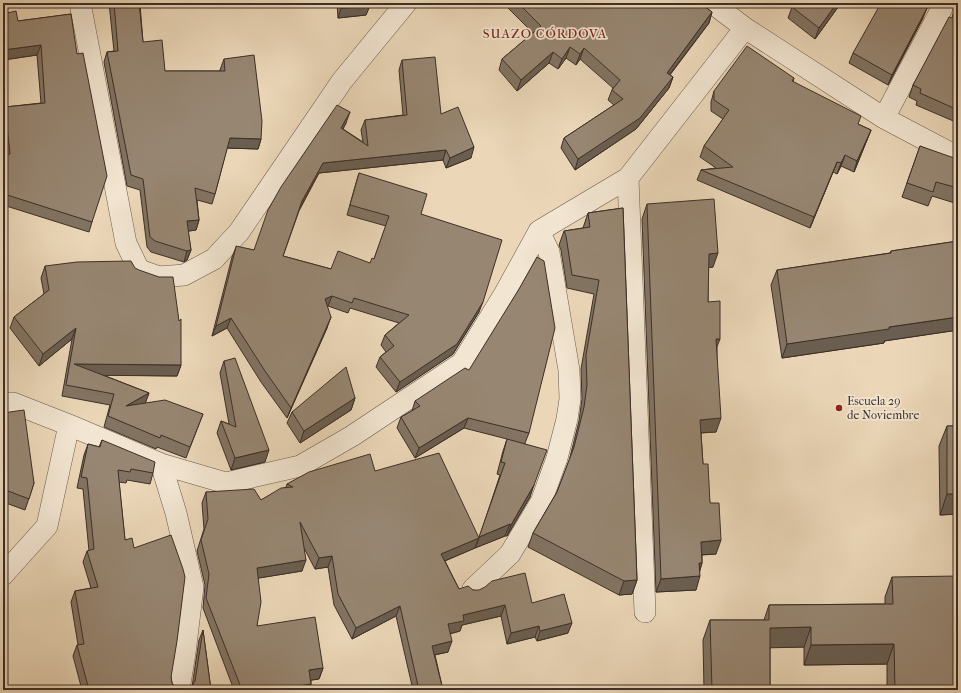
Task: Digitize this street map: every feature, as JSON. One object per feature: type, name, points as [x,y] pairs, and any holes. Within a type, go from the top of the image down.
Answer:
[{"type":"street","points":[[80,3],[126,243],[139,270],[159,277],[184,275],[214,259],[239,232],[342,81],[406,3]]},
{"type":"street","points":[[712,3],[744,28],[884,118],[958,157]]},
{"type":"street","points":[[884,118],[944,3]]},
{"type":"street","points":[[3,403],[13,403],[161,464],[226,483],[300,466],[352,436],[462,363],[505,293],[539,231],[628,178],[744,28]]},
{"type":"street","points":[[628,178],[645,612]]},
{"type":"street","points":[[473,589],[510,554],[541,502],[557,458],[567,419],[570,399],[568,370],[549,252],[539,231]]},
{"type":"street","points":[[3,575],[47,526],[69,425]]},
{"type":"street","points":[[161,464],[176,513],[192,587],[179,690]]},
{"type":"building","points":[[114,3],[139,3],[143,42],[162,40],[165,71],[225,71],[224,59],[254,55],[262,121],[261,139],[230,138],[215,194],[195,188],[199,220],[187,221],[191,250],[187,251],[155,241],[150,237],[143,179],[131,175],[107,52],[118,51]]},
{"type":"building","points":[[341,3],[370,3],[370,6],[341,8]]},
{"type":"building","points":[[518,3],[700,3],[712,12],[667,73],[673,77],[640,118],[578,159],[564,138],[623,99],[612,90],[620,80],[584,48],[580,54],[570,47],[562,59],[553,52],[521,80],[502,59],[541,26]]},
{"type":"building","points":[[795,3],[837,3],[819,28],[792,7]]},
{"type":"building","points":[[881,3],[918,3],[927,8],[892,75],[853,53]]},
{"type":"building","points":[[16,11],[18,21],[71,14],[77,54],[83,53],[107,176],[92,222],[4,194],[3,155],[10,154],[5,107],[45,103],[41,45],[3,50],[3,14]]},
{"type":"building","points":[[953,14],[958,16],[958,110],[920,93],[921,89],[913,85],[949,17],[952,18]]},
{"type":"building","points":[[747,46],[794,78],[792,81],[861,116],[858,124],[871,130],[857,161],[845,155],[841,163],[837,162],[814,217],[701,170],[733,167],[704,146],[729,110],[714,100],[714,91]]},
{"type":"building","points":[[435,57],[441,114],[458,107],[474,147],[450,158],[446,150],[323,163],[302,201],[283,256],[331,269],[338,251],[370,263],[372,258],[374,259],[389,216],[350,205],[359,173],[427,194],[421,214],[502,240],[483,302],[457,344],[400,382],[380,357],[394,346],[385,335],[409,315],[354,298],[352,303],[332,296],[325,299],[331,317],[291,408],[231,318],[216,326],[236,246],[254,250],[268,210],[281,187],[337,105],[350,112],[341,128],[368,146],[365,120],[407,115],[402,60]]},
{"type":"building","points":[[920,146],[957,159],[958,188],[936,182],[933,192],[907,183]]},
{"type":"building","points":[[714,199],[718,253],[709,254],[708,302],[720,301],[720,339],[716,339],[721,418],[700,420],[703,464],[708,464],[710,503],[719,503],[721,540],[701,542],[702,563],[699,563],[700,576],[661,579],[647,204]]},
{"type":"building","points":[[623,208],[637,580],[624,581],[533,533],[557,492],[574,447],[584,407],[587,385],[586,355],[599,280],[572,275],[564,231],[590,227],[588,213]]},
{"type":"building","points":[[958,241],[958,317],[787,344],[777,270],[891,253],[891,251]]},
{"type":"building","points":[[537,257],[544,261],[555,328],[529,433],[468,418],[419,448],[401,417],[420,406],[415,401],[465,368],[469,370]]},
{"type":"building","points":[[131,261],[135,268],[139,270],[159,277],[173,277],[179,321],[181,319],[181,365],[74,364],[149,393],[126,406],[165,400],[203,414],[190,447],[161,435],[160,438],[108,416],[114,394],[66,385],[76,328],[43,354],[14,317],[49,290],[45,266],[77,262]]},
{"type":"building","points":[[235,358],[269,450],[235,458],[221,421],[236,427],[224,361]]},
{"type":"building","points":[[346,367],[355,398],[304,431],[292,412]]},
{"type":"building","points":[[24,410],[34,483],[29,499],[3,489],[3,413]]},
{"type":"building","points":[[947,426],[958,426],[958,494],[947,494]]},
{"type":"building","points":[[507,439],[547,450],[534,485],[511,525],[510,524],[479,537],[505,463],[501,462]]},
{"type":"building","points":[[102,440],[155,462],[153,473],[131,469],[130,472],[118,470],[125,540],[132,538],[134,548],[171,535],[185,577],[171,677],[172,683],[176,689],[179,690],[112,690],[111,687],[100,690],[89,690],[77,645],[84,644],[75,591],[98,587],[87,551],[94,549],[87,478],[81,477],[88,444],[100,447]]},
{"type":"building","points":[[439,453],[479,538],[441,554],[459,589],[468,586],[473,590],[479,590],[492,581],[525,573],[532,603],[564,594],[572,623],[540,631],[539,626],[511,633],[505,605],[463,615],[464,621],[448,624],[452,641],[432,646],[443,690],[419,690],[400,606],[356,628],[338,594],[332,556],[319,558],[300,522],[306,560],[257,568],[261,602],[257,626],[315,617],[323,668],[309,670],[311,684],[298,686],[300,690],[242,690],[206,598],[209,574],[201,540],[208,519],[206,492],[254,489],[261,500],[281,488],[293,487],[287,484],[309,472],[370,454],[375,471]]},
{"type":"building","points":[[958,576],[958,690],[895,690],[894,644],[811,645],[811,627],[770,628],[770,690],[712,690],[710,620],[769,620],[769,605],[893,604],[892,577]]},
{"type":"building","points":[[203,630],[211,690],[188,690],[195,681]]},
{"type":"building","points":[[631,688],[631,690],[614,690]]},
{"type":"place","name":"Escuela 29 de Noviembre","points":[[839,408]]},
{"type":"district","name":"SUAZO CÓRDOVA","points":[[545,33]]}]
